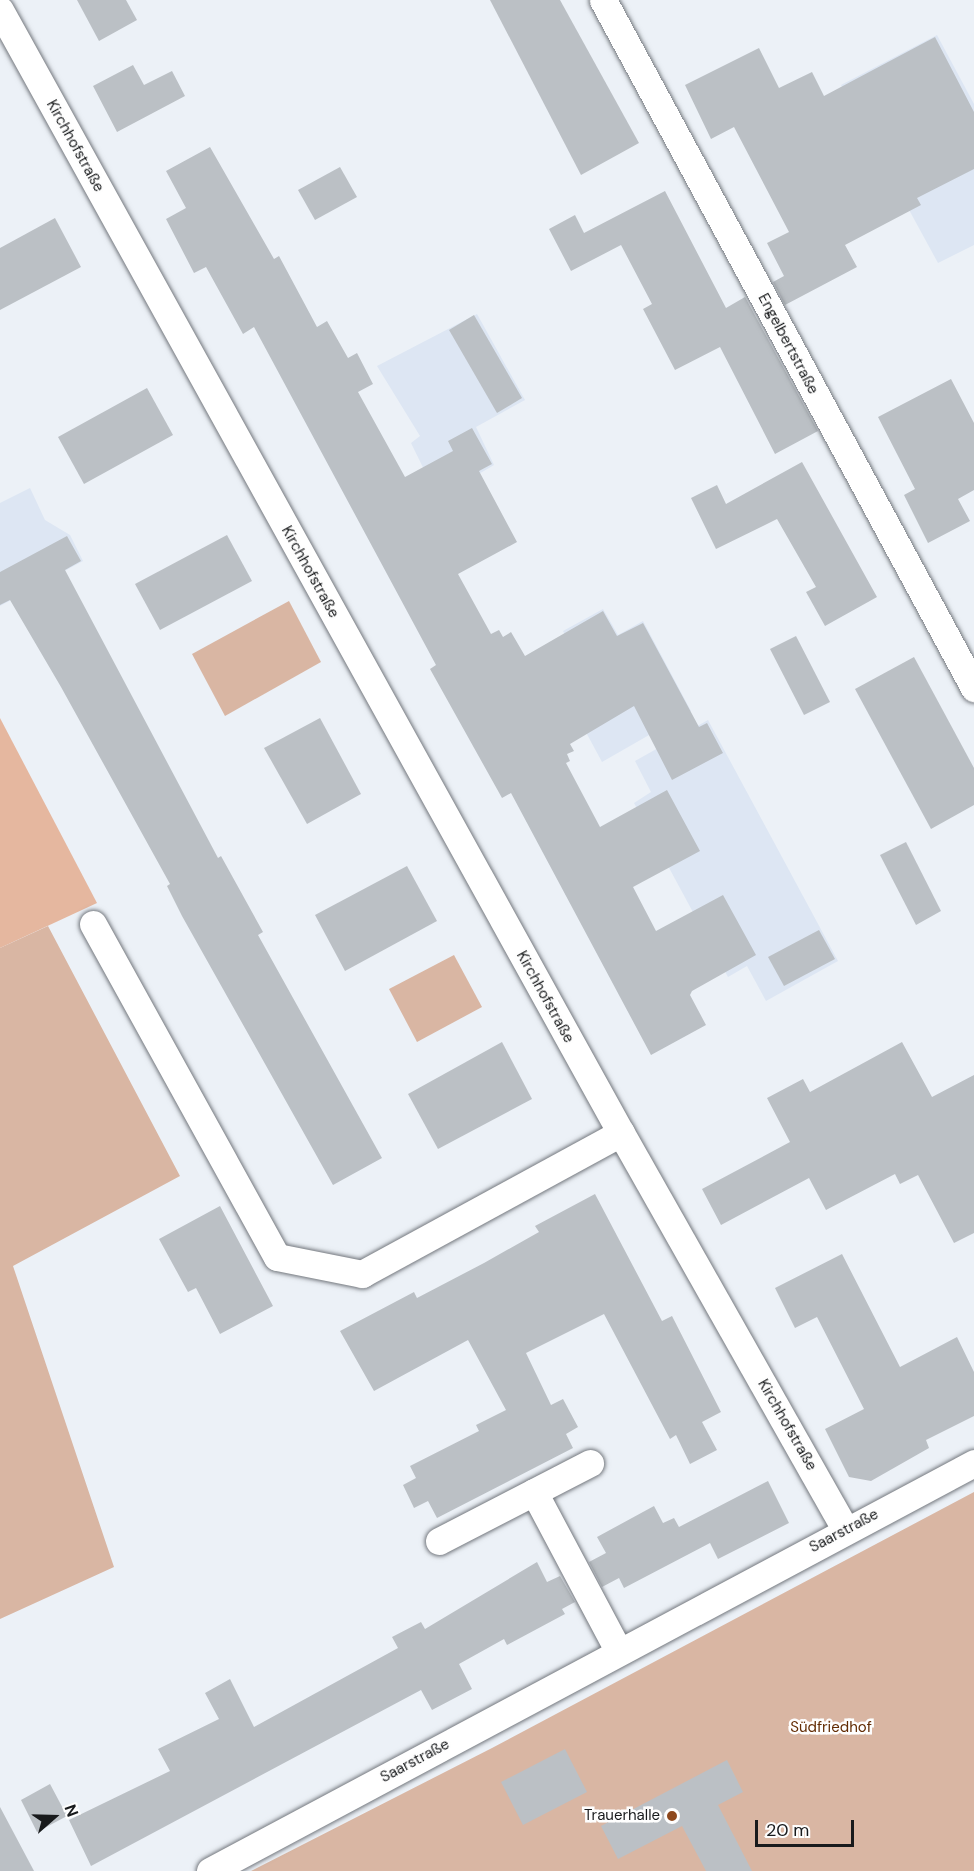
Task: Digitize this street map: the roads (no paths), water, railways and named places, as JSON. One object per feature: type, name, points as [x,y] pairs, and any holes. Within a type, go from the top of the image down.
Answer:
[{"type":"street","name":"Engelbertstraße","points":[[603,0],[974,688]]},
{"type":"street","name":"Kirchhofstraße","points":[[0,10],[621,1133],[846,1530]]},
{"type":"street","points":[[93,924],[277,1257],[362,1274],[621,1133]]},
{"type":"street","points":[[439,1541],[590,1463]]},
{"type":"street","name":"Saarstraße","points":[[210,1871],[974,1463]]},
{"type":"street","points":[[534,1492],[619,1652]]},
{"type":"place","name":"Trauerhalle","points":[[672,1816]]},
{"type":"park label","name":"Südfriedhof","points":[[831,1728]]}]
